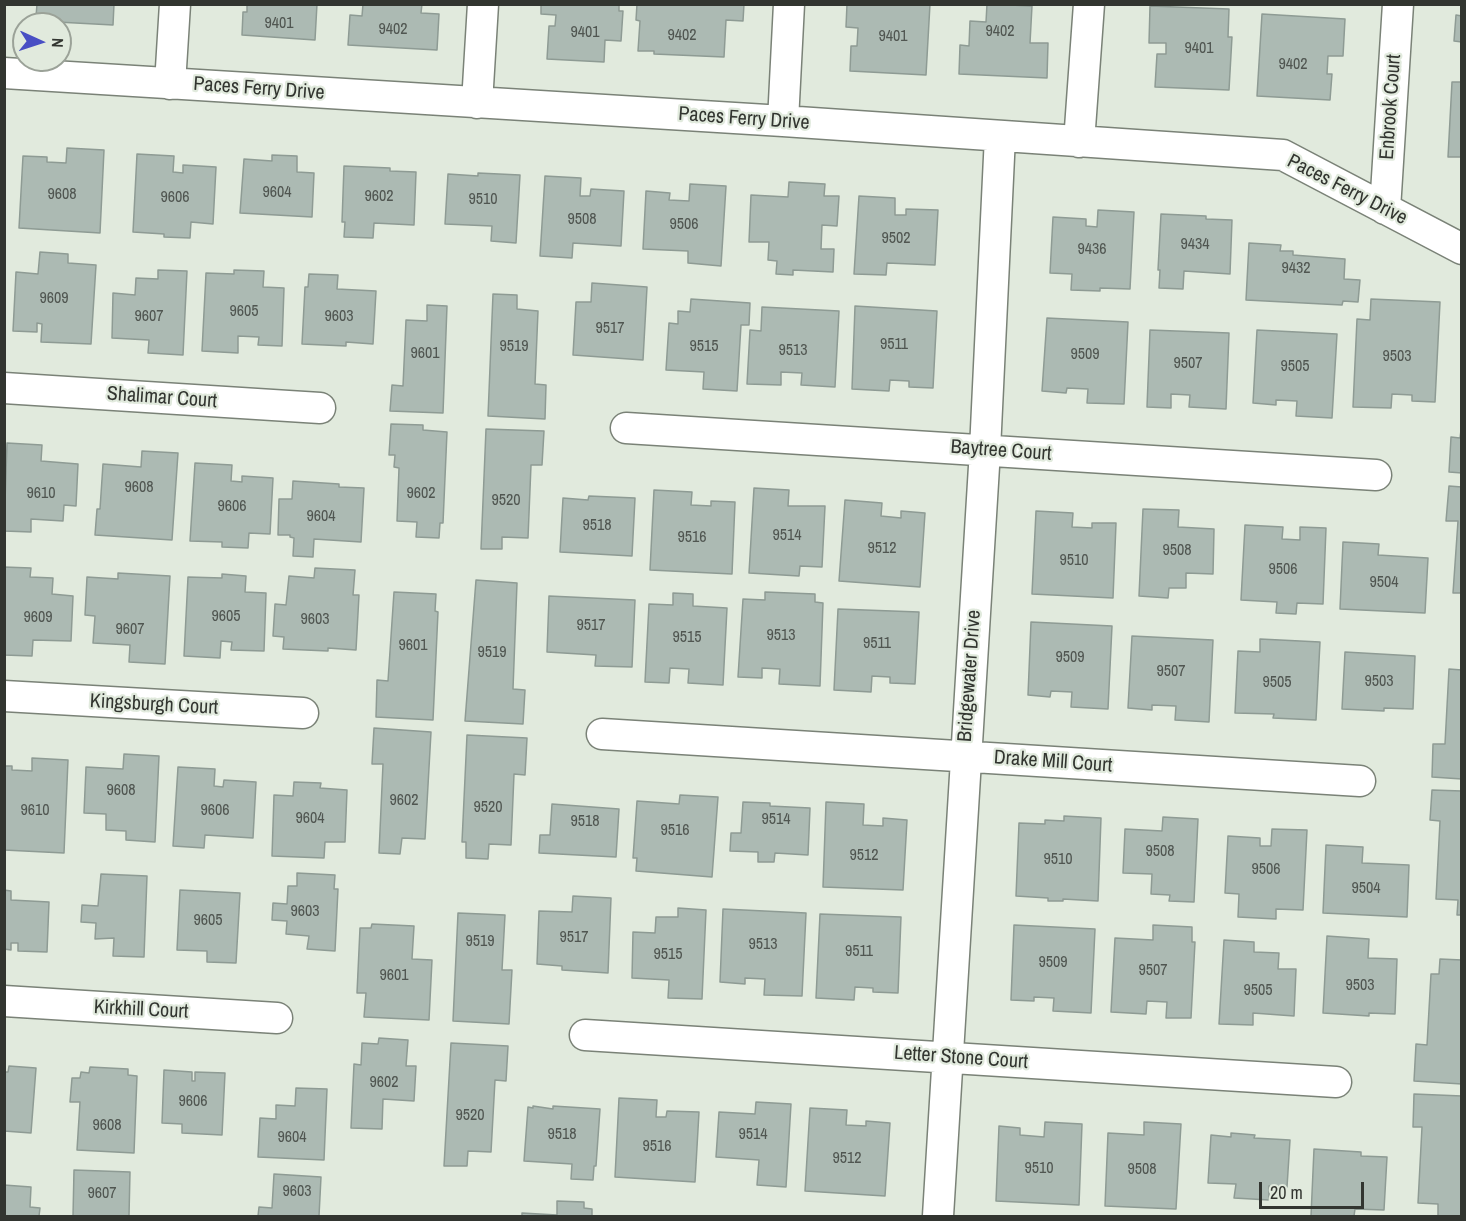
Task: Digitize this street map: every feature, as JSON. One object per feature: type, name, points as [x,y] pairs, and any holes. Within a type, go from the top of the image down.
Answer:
[{"type":"street","points":[[170,84],[175,4]]},
{"type":"street","points":[[477,103],[483,4]]},
{"type":"street","points":[[783,121],[789,4]]},
{"type":"street","points":[[1080,142],[1089,4]]},
{"type":"street","name":"Enbrook Court","points":[[1385,209],[1398,4]]},
{"type":"street","name":"Paces Ferry Drive","points":[[4,73],[783,121],[1283,155],[1461,249]]},
{"type":"street","name":"Bridgewater Drive","points":[[938,1216],[984,450],[1000,136]]},
{"type":"street","name":"Shalimar Court","points":[[4,388],[320,408]]},
{"type":"street","name":"Baytree Court","points":[[626,428],[1376,475]]},
{"type":"street","name":"Kingsburgh Court","points":[[4,696],[303,713]]},
{"type":"street","name":"Drake Mill Court","points":[[602,734],[1360,781]]},
{"type":"street","name":"Kirkhill Court","points":[[4,1001],[277,1018]]},
{"type":"street","name":"Letter Stone Court","points":[[585,1035],[1336,1082]]},
{"type":"building","points":[[37,4],[114,4],[113,25],[72,23],[72,12],[36,12]]},
{"type":"building","points":[[247,4],[317,4],[315,40],[242,35],[243,12],[247,12]]},
{"type":"building","points":[[363,4],[422,4],[421,13],[439,14],[437,50],[348,45],[350,15],[362,16]]},
{"type":"building","points":[[541,4],[619,4],[619,11],[623,11],[621,41],[605,40],[604,62],[547,59],[549,26],[555,26],[556,15],[541,14]]},
{"type":"building","points":[[637,4],[744,4],[743,21],[726,20],[724,57],[654,54],[654,51],[638,51],[640,21],[636,20]]},
{"type":"building","points":[[847,4],[930,4],[926,75],[850,71],[851,46],[857,46],[858,28],[846,27]]},
{"type":"building","points":[[987,4],[1032,6],[1030,43],[1048,43],[1047,78],[959,74],[960,45],[969,46],[970,21],[986,22]]},
{"type":"building","points":[[1150,6],[1229,9],[1228,37],[1232,37],[1229,90],[1155,87],[1157,54],[1166,54],[1166,43],[1149,43]]},
{"type":"building","points":[[1262,14],[1345,19],[1343,56],[1328,56],[1327,74],[1332,74],[1330,100],[1257,96]]},
{"type":"building","points":[[1456,15],[1462,16],[1462,42],[1454,41]]},
{"type":"building","points":[[1452,82],[1462,82],[1462,157],[1448,157]]},
{"type":"building","points":[[67,148],[104,150],[100,233],[19,228],[23,156],[47,157],[47,162],[66,163]]},
{"type":"building","points":[[137,154],[174,156],[173,172],[183,173],[183,165],[216,167],[213,224],[191,222],[190,238],[133,232]]},
{"type":"building","points":[[272,155],[297,156],[297,172],[314,173],[312,217],[240,213],[244,159],[272,161]]},
{"type":"building","points":[[344,166],[390,168],[390,171],[416,172],[414,225],[374,223],[373,238],[344,237],[345,222],[342,222]]},
{"type":"building","points":[[478,173],[520,175],[516,243],[491,241],[492,226],[445,224],[448,174],[478,176]]},
{"type":"building","points":[[545,176],[581,178],[580,196],[590,196],[591,189],[624,191],[621,246],[573,243],[572,258],[540,256]]},
{"type":"building","points":[[789,182],[825,184],[824,196],[839,196],[837,226],[822,225],[821,249],[834,249],[833,272],[793,270],[793,275],[776,274],[777,261],[768,260],[769,242],[749,242],[751,195],[788,197]]},
{"type":"building","points":[[690,184],[726,186],[721,266],[688,263],[688,251],[643,249],[646,191],[670,193],[669,200],[689,201]]},
{"type":"building","points":[[859,196],[895,198],[895,215],[906,215],[906,209],[938,210],[935,265],[887,263],[886,275],[854,274]]},
{"type":"building","points":[[1098,210],[1134,212],[1130,289],[1071,290],[1072,274],[1050,273],[1053,217],[1086,219],[1086,226],[1097,227]]},
{"type":"building","points":[[1161,214],[1232,220],[1230,274],[1184,271],[1183,289],[1159,288]]},
{"type":"building","points":[[1249,243],[1281,245],[1280,251],[1293,251],[1293,255],[1345,259],[1344,279],[1360,280],[1358,302],[1343,301],[1342,305],[1246,300]]},
{"type":"building","points":[[40,252],[68,254],[68,263],[96,265],[91,344],[41,342],[42,324],[37,323],[37,332],[13,331],[16,272],[38,274]]},
{"type":"building","points":[[158,270],[187,271],[183,355],[148,353],[149,340],[112,338],[113,293],[135,295],[136,278],[158,279]]},
{"type":"building","points":[[234,270],[264,271],[263,287],[284,288],[282,346],[258,345],[259,337],[238,336],[238,353],[202,351],[206,273],[234,274]]},
{"type":"building","points":[[309,274],[338,275],[337,289],[376,291],[373,344],[346,342],[346,346],[302,344],[305,287],[308,287]]},
{"type":"building","points":[[592,283],[647,287],[643,360],[573,355],[576,302],[591,302]]},
{"type":"building","points":[[493,294],[517,295],[517,309],[538,311],[535,384],[546,385],[545,419],[488,416]]},
{"type":"building","points":[[691,299],[750,303],[749,325],[741,325],[737,391],[703,389],[704,372],[666,370],[669,323],[678,324],[678,311],[690,312]]},
{"type":"building","points":[[1371,299],[1440,302],[1435,402],[1412,401],[1412,395],[1392,394],[1391,408],[1353,407],[1357,319],[1370,320]]},
{"type":"building","points":[[427,305],[447,306],[443,413],[390,411],[392,385],[403,386],[406,320],[427,321]]},
{"type":"building","points":[[855,306],[937,311],[933,388],[909,387],[909,381],[890,380],[889,391],[852,389]]},
{"type":"building","points":[[762,307],[839,311],[835,387],[801,385],[802,373],[781,372],[781,385],[747,384],[750,330],[761,331]]},
{"type":"building","points":[[1047,318],[1128,322],[1124,404],[1087,403],[1088,389],[1067,388],[1066,393],[1042,391]]},
{"type":"building","points":[[1150,330],[1229,333],[1226,409],[1189,407],[1190,395],[1171,394],[1171,408],[1147,407]]},
{"type":"building","points":[[1257,330],[1337,334],[1332,418],[1296,416],[1297,401],[1276,400],[1276,405],[1253,403]]},
{"type":"building","points":[[391,424],[423,425],[423,430],[447,432],[443,523],[440,523],[439,538],[416,537],[417,522],[397,521],[399,468],[394,467],[395,455],[389,455]]},
{"type":"building","points":[[486,429],[544,431],[542,465],[531,465],[528,538],[502,537],[502,549],[481,549]]},
{"type":"building","points":[[1461,430],[1462,473],[1449,472],[1451,437],[1460,438]]},
{"type":"building","points":[[7,443],[42,445],[41,461],[78,464],[76,506],[64,505],[63,521],[31,519],[31,532],[4,531]]},
{"type":"building","points":[[142,451],[178,453],[172,540],[95,535],[97,509],[100,509],[103,464],[141,467]]},
{"type":"building","points":[[195,463],[232,465],[231,481],[242,482],[242,476],[273,478],[270,534],[249,533],[248,548],[222,547],[222,542],[190,541]]},
{"type":"building","points":[[293,481],[364,488],[361,542],[314,539],[313,557],[293,556],[294,538],[290,535],[278,535],[279,499],[292,499]]},
{"type":"building","points":[[1449,486],[1462,487],[1462,593],[1453,593],[1458,521],[1446,521]]},
{"type":"building","points":[[754,488],[789,490],[788,506],[825,506],[822,567],[800,566],[799,576],[749,573]]},
{"type":"building","points":[[654,490],[692,492],[691,505],[711,506],[711,501],[735,502],[732,574],[650,570]]},
{"type":"building","points":[[589,496],[635,498],[632,556],[560,552],[563,498],[588,500]]},
{"type":"building","points":[[845,500],[882,503],[881,516],[901,518],[901,511],[925,513],[920,587],[839,581]]},
{"type":"building","points":[[1143,509],[1179,510],[1178,527],[1214,529],[1213,574],[1186,573],[1186,588],[1169,588],[1168,598],[1139,596]]},
{"type":"building","points":[[1036,511],[1073,513],[1072,527],[1092,528],[1092,523],[1116,523],[1113,598],[1032,594]]},
{"type":"building","points":[[1245,525],[1283,527],[1282,539],[1300,540],[1300,527],[1326,528],[1323,604],[1297,603],[1296,614],[1276,613],[1277,602],[1241,600]]},
{"type":"building","points":[[1343,542],[1379,544],[1378,555],[1428,558],[1425,613],[1340,609]]},
{"type":"building","points":[[4,567],[31,568],[30,577],[53,578],[52,594],[73,596],[71,641],[33,640],[32,656],[4,655]]},
{"type":"building","points":[[315,568],[355,570],[353,595],[359,595],[356,650],[283,649],[284,637],[273,636],[275,604],[286,605],[289,576],[314,578]]},
{"type":"building","points":[[118,573],[170,576],[165,664],[129,662],[130,645],[93,643],[95,616],[85,615],[87,577],[118,579]]},
{"type":"building","points":[[222,574],[246,576],[245,592],[266,593],[264,651],[231,650],[232,642],[221,641],[220,658],[184,656],[188,577],[222,578]]},
{"type":"building","points":[[476,580],[517,583],[513,689],[525,690],[523,724],[465,721]]},
{"type":"building","points":[[394,592],[436,594],[435,611],[438,612],[433,720],[376,717],[377,680],[388,681]]},
{"type":"building","points":[[765,592],[815,594],[815,602],[823,603],[820,686],[779,684],[780,669],[762,668],[762,678],[738,677],[743,599],[765,600]]},
{"type":"building","points":[[673,593],[693,594],[693,606],[727,608],[723,685],[688,683],[689,669],[670,668],[669,683],[645,682],[649,604],[673,605]]},
{"type":"building","points":[[549,596],[635,600],[632,667],[595,666],[596,655],[547,652]]},
{"type":"building","points":[[838,609],[919,612],[915,684],[890,683],[890,677],[872,676],[871,692],[834,690]]},
{"type":"building","points":[[1031,622],[1112,626],[1108,709],[1071,707],[1072,692],[1051,691],[1050,697],[1028,695]]},
{"type":"building","points":[[1132,636],[1213,640],[1209,722],[1175,720],[1176,706],[1152,705],[1152,710],[1128,708]]},
{"type":"building","points":[[1260,639],[1320,642],[1316,720],[1273,718],[1274,714],[1235,713],[1238,651],[1260,652]]},
{"type":"building","points":[[1345,652],[1415,656],[1413,709],[1384,708],[1384,711],[1342,709]]},
{"type":"building","points":[[1449,669],[1462,670],[1462,779],[1432,777],[1433,744],[1445,744]]},
{"type":"building","points":[[374,728],[431,732],[425,839],[402,838],[400,854],[379,853],[383,764],[372,764]]},
{"type":"building","points":[[467,735],[527,738],[525,775],[514,774],[511,845],[489,844],[488,859],[466,858],[466,842],[462,842]]},
{"type":"building","points":[[124,754],[159,756],[155,842],[126,840],[126,831],[106,830],[106,814],[84,813],[86,767],[123,769]]},
{"type":"building","points":[[32,758],[68,760],[64,853],[4,850],[4,766],[12,766],[12,770],[32,771]]},
{"type":"building","points":[[178,767],[215,769],[214,786],[223,787],[224,780],[256,782],[253,838],[205,835],[204,848],[173,846]]},
{"type":"building","points":[[294,782],[321,783],[320,788],[347,790],[345,842],[325,842],[324,858],[272,856],[274,795],[293,796]]},
{"type":"building","points":[[1432,790],[1462,791],[1462,915],[1457,915],[1458,900],[1436,899],[1440,821],[1430,820]]},
{"type":"building","points":[[680,795],[718,797],[712,877],[636,871],[637,858],[633,858],[637,801],[679,804]]},
{"type":"building","points":[[743,802],[810,808],[808,855],[775,853],[774,862],[758,862],[758,852],[730,851],[731,833],[741,833]]},
{"type":"building","points":[[826,802],[864,804],[863,825],[883,826],[883,818],[907,820],[903,890],[823,887]]},
{"type":"building","points":[[552,804],[619,809],[616,857],[539,853],[540,835],[550,835]]},
{"type":"building","points":[[1064,816],[1101,818],[1098,901],[1063,899],[1063,901],[1048,901],[1048,898],[1016,896],[1019,823],[1045,824],[1045,820],[1064,821]]},
{"type":"building","points":[[1163,817],[1198,819],[1194,902],[1169,901],[1170,895],[1151,894],[1152,874],[1123,873],[1125,829],[1162,831]]},
{"type":"building","points":[[1272,829],[1307,830],[1303,910],[1276,909],[1276,919],[1238,917],[1239,894],[1225,893],[1228,836],[1260,838],[1260,846],[1271,846]]},
{"type":"building","points":[[1326,845],[1363,847],[1362,863],[1409,865],[1407,917],[1323,913]]},
{"type":"building","points":[[297,873],[335,875],[334,889],[338,889],[335,951],[307,949],[309,936],[286,934],[287,921],[272,920],[273,903],[287,904],[288,886],[297,886]]},
{"type":"building","points":[[101,874],[147,876],[144,957],[113,956],[114,938],[95,939],[96,923],[81,922],[82,905],[98,906]]},
{"type":"building","points":[[4,890],[11,891],[11,900],[49,902],[47,952],[18,951],[18,943],[11,943],[11,950],[4,949]]},
{"type":"building","points":[[180,890],[240,893],[236,963],[207,962],[207,951],[177,950]]},
{"type":"building","points":[[573,896],[611,898],[608,973],[562,970],[562,966],[537,964],[539,911],[572,912]]},
{"type":"building","points":[[678,908],[706,910],[702,999],[668,998],[669,980],[632,978],[633,932],[655,933],[656,917],[678,917]]},
{"type":"building","points":[[723,909],[806,913],[802,996],[764,995],[765,979],[745,978],[745,984],[720,982]]},
{"type":"building","points":[[458,913],[505,915],[502,970],[512,970],[509,1024],[453,1021]]},
{"type":"building","points":[[820,914],[901,917],[898,993],[873,992],[873,988],[855,987],[854,1000],[816,998]]},
{"type":"building","points":[[372,924],[414,926],[412,959],[432,960],[429,1020],[364,1017],[366,993],[357,993],[360,928],[371,928]]},
{"type":"building","points":[[1014,925],[1095,929],[1091,1013],[1053,1011],[1054,998],[1034,997],[1034,1001],[1011,1000]]},
{"type":"building","points":[[1153,925],[1192,927],[1192,942],[1195,942],[1191,1018],[1166,1018],[1167,1002],[1147,1001],[1146,1014],[1111,1012],[1115,938],[1153,940]]},
{"type":"building","points":[[1327,936],[1369,939],[1368,958],[1397,959],[1395,1014],[1369,1013],[1369,1016],[1323,1013]]},
{"type":"building","points":[[1224,940],[1254,942],[1254,952],[1279,953],[1278,969],[1296,969],[1294,1016],[1253,1013],[1253,1025],[1219,1024]]},
{"type":"building","points":[[1440,959],[1462,960],[1462,1084],[1414,1081],[1416,1044],[1427,1045],[1431,974],[1439,974]]},
{"type":"building","points":[[379,1038],[408,1040],[406,1066],[416,1066],[414,1101],[383,1099],[382,1129],[351,1128],[354,1064],[361,1065],[362,1043],[378,1044]]},
{"type":"building","points":[[451,1043],[508,1046],[506,1081],[495,1080],[491,1152],[468,1151],[467,1166],[444,1166]]},
{"type":"building","points":[[4,1066],[5,1072],[8,1072],[9,1066],[36,1068],[31,1133],[4,1131]]},
{"type":"building","points":[[90,1067],[128,1069],[128,1075],[137,1076],[134,1153],[77,1150],[80,1102],[70,1102],[72,1078],[80,1078],[81,1072],[89,1073]]},
{"type":"building","points":[[164,1070],[192,1072],[192,1081],[195,1081],[195,1072],[225,1073],[222,1135],[182,1133],[182,1124],[162,1123]]},
{"type":"building","points":[[296,1088],[327,1089],[324,1160],[258,1157],[260,1118],[276,1119],[276,1105],[295,1106]]},
{"type":"building","points":[[1414,1094],[1462,1096],[1462,1216],[1438,1216],[1438,1204],[1418,1203],[1422,1127],[1413,1127]]},
{"type":"building","points":[[619,1098],[657,1100],[656,1117],[666,1117],[667,1111],[699,1112],[695,1182],[615,1177]]},
{"type":"building","points":[[756,1102],[791,1104],[786,1187],[757,1185],[759,1160],[716,1157],[719,1112],[755,1114]]},
{"type":"building","points":[[533,1106],[553,1109],[553,1106],[600,1109],[593,1180],[571,1179],[572,1164],[524,1161],[528,1107],[533,1108]]},
{"type":"building","points":[[810,1108],[847,1110],[846,1125],[866,1126],[866,1121],[890,1123],[885,1196],[805,1191]]},
{"type":"building","points":[[1045,1122],[1082,1124],[1079,1205],[996,1201],[999,1126],[1020,1128],[1020,1135],[1044,1137]]},
{"type":"building","points":[[1144,1122],[1181,1124],[1176,1209],[1105,1206],[1108,1133],[1144,1135]]},
{"type":"building","points":[[1231,1133],[1255,1135],[1254,1138],[1290,1140],[1287,1187],[1269,1186],[1269,1200],[1234,1198],[1236,1184],[1208,1183],[1211,1135],[1231,1137]]},
{"type":"building","points":[[1314,1149],[1361,1152],[1361,1156],[1387,1157],[1384,1210],[1355,1209],[1354,1216],[1311,1216]]},
{"type":"building","points":[[74,1170],[130,1172],[129,1216],[73,1216]]},
{"type":"building","points":[[274,1174],[321,1177],[319,1216],[258,1216],[259,1207],[272,1208]]},
{"type":"building","points":[[4,1185],[31,1187],[30,1207],[40,1208],[39,1216],[4,1216]]},
{"type":"building","points":[[557,1201],[584,1202],[584,1208],[592,1209],[592,1216],[522,1216],[522,1213],[557,1215]]}]
